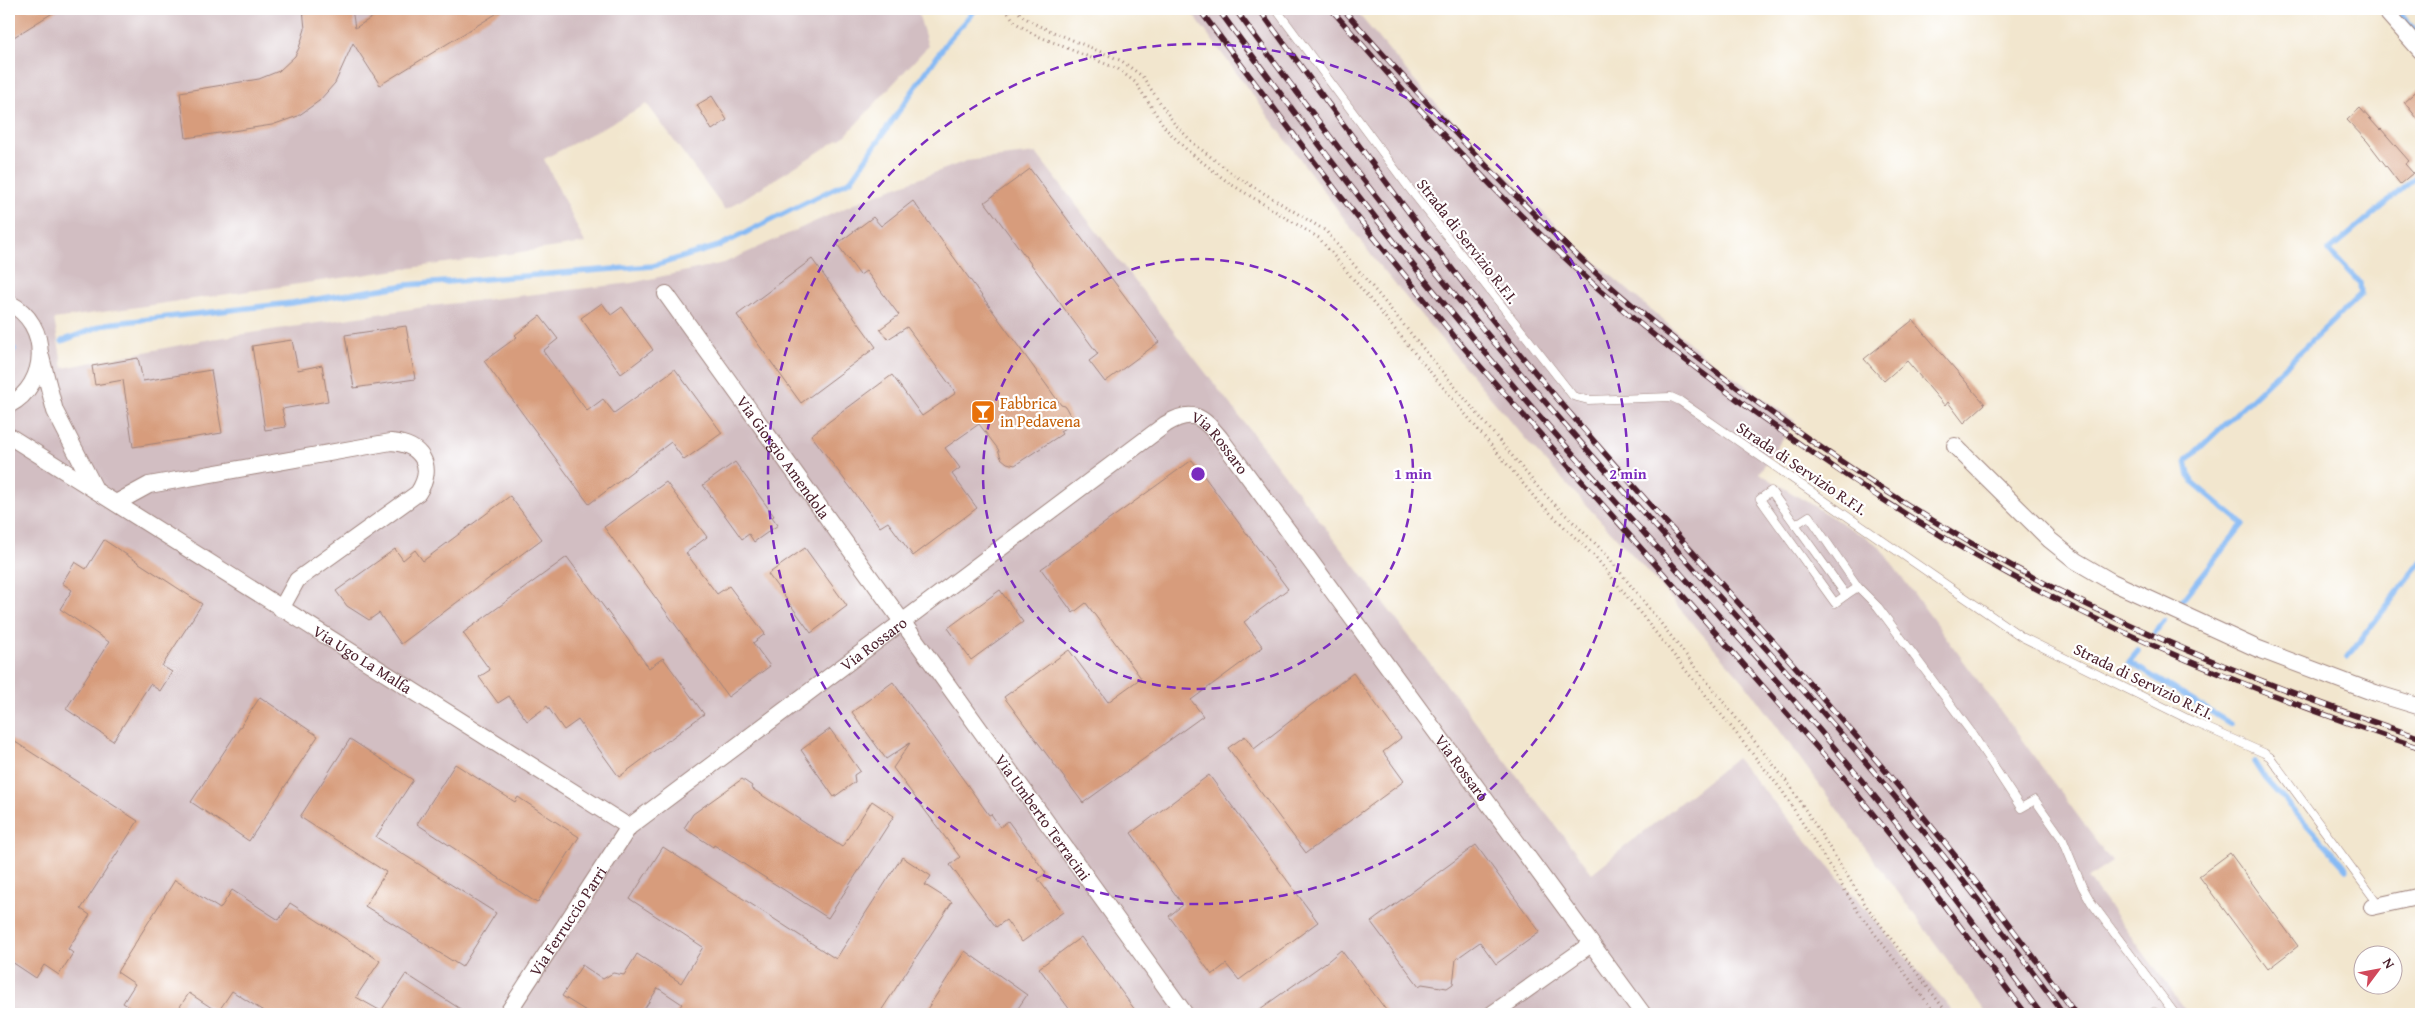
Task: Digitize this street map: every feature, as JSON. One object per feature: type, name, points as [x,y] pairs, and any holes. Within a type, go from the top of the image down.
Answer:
[{"type":"street","points":[[2384,9],[2421,51]]},
{"type":"street","name":"Via Giorgio Amendola","points":[[666,294],[901,621]]},
{"type":"street","points":[[9,303],[23,312],[31,322],[37,335],[40,353],[59,419],[96,491]]},
{"type":"street","points":[[9,405],[24,394],[32,384],[38,369],[40,353]]},
{"type":"street","name":"Via Rossaro","points":[[629,828],[901,621],[1166,424],[1184,415],[1199,417],[1220,438],[1643,1014]]},
{"type":"street","name":"Via Ugo La Malfa","points":[[9,436],[629,828]]},
{"type":"street","points":[[116,503],[149,485],[391,442],[405,444],[415,450],[425,463],[426,475],[418,493],[297,580],[281,609]]},
{"type":"street","points":[[1955,446],[2050,540],[2076,561],[2112,582],[2256,648],[2375,693],[2421,707]]},
{"type":"street","name":"Via Umberto Terracini","points":[[901,621],[1185,1014]]},
{"type":"street","name":"Via Ferruccio Parri","points":[[514,1012],[629,828]]},
{"type":"street","points":[[2376,906],[2421,896]]},
{"type":"street","points":[[1492,1014],[1591,944]]},
{"type":"lane","name":"Strada di Servizio R.F.I.","points":[[1276,9],[1409,188],[1574,396],[1588,400],[1671,397],[2022,636],[2196,723],[2264,753],[2270,757],[2376,906]]},
{"type":"lane","points":[[1846,595],[1771,491],[1760,499],[1835,603],[1858,587]]},
{"type":"lane","points":[[1795,525],[1809,516],[1858,587],[1878,607],[1971,732],[2021,808],[2035,800],[2063,840],[2082,886],[2092,902],[2174,1014]]},
{"type":"path","points":[[1005,9],[1016,23],[1032,34],[1118,69],[1135,82],[1166,129],[1187,150],[1229,183],[1320,238],[1535,498],[1597,558],[1783,792],[1859,913],[1936,1014]]},
{"type":"path","points":[[1016,9],[1022,16],[1037,25],[1122,61],[1142,76],[1174,123],[1193,142],[1234,175],[1326,231],[1542,492],[1604,552],[1791,787],[1867,907],[1948,1014]]},
{"type":"shaded area","points":[[9,9],[917,9],[928,46],[846,135],[725,210],[647,104],[544,159],[585,243],[54,319],[63,368],[211,339],[431,306],[631,283],[724,263],[867,198],[966,161],[1036,153],[1592,873],[1736,758],[1955,1014],[9,1014]]},
{"type":"shaded area","points":[[1189,9],[1354,9],[1423,90],[1571,241],[1708,359],[1795,421],[1759,473],[1878,545],[2112,862],[2088,878],[2189,1014],[1987,1014],[1744,682],[1638,561],[1534,449],[1377,263]]},
{"type":"building","points":[[9,9],[59,9],[9,40]]},
{"type":"building","points":[[303,9],[352,9],[355,28],[386,9],[504,9],[380,85],[353,43],[335,83],[319,101],[298,116],[272,125],[186,138],[180,92],[259,79],[279,71],[295,56],[299,48],[305,29]]},
{"type":"building","points":[[2421,87],[2421,123],[2404,102]]},
{"type":"building","points":[[712,96],[727,120],[712,130],[697,105]]},
{"type":"building","points":[[2360,108],[2409,161],[2405,164],[2413,173],[2400,184],[2367,141],[2347,120]]},
{"type":"building","points":[[1030,169],[1159,342],[1105,382],[1089,361],[1098,354],[985,202]]},
{"type":"building","points":[[913,201],[1061,405],[1065,406],[1071,417],[1070,425],[1060,431],[1062,434],[1015,465],[1007,463],[1001,458],[998,449],[979,424],[945,448],[960,468],[952,474],[977,508],[913,556],[888,522],[880,527],[811,435],[892,375],[922,416],[956,393],[907,327],[888,339],[880,329],[899,315],[866,271],[860,275],[837,244],[873,217],[881,226]]},
{"type":"building","points":[[812,259],[876,347],[801,403],[737,315]]},
{"type":"building","points":[[602,303],[611,315],[622,307],[653,350],[621,374],[581,318]]},
{"type":"building","points":[[540,316],[558,339],[543,351],[587,411],[603,399],[614,413],[675,369],[722,433],[684,460],[671,442],[589,504],[484,361],[517,337],[515,335]]},
{"type":"building","points":[[1913,320],[1985,404],[1964,423],[1948,402],[1945,406],[1907,361],[1884,381],[1864,359]]},
{"type":"building","points":[[406,326],[415,379],[354,388],[345,335]]},
{"type":"building","points":[[292,340],[298,370],[322,365],[328,401],[282,409],[286,427],[265,430],[252,346]]},
{"type":"building","points":[[138,358],[143,381],[211,370],[222,433],[133,447],[123,380],[95,385],[92,366]]},
{"type":"building","points":[[1192,460],[1288,589],[1244,622],[1263,647],[1191,700],[1203,716],[1083,803],[1004,697],[1069,650],[1108,702],[1141,678],[1086,603],[1073,613],[1041,569]]},
{"type":"building","points":[[735,462],[774,516],[772,517],[778,525],[754,542],[749,534],[742,539],[703,485]]},
{"type":"building","points":[[666,482],[707,537],[686,553],[717,594],[729,586],[765,634],[753,643],[770,666],[728,697],[604,527]]},
{"type":"building","points":[[510,496],[542,539],[401,644],[379,613],[369,620],[347,606],[336,591],[395,549],[403,560],[415,550],[423,561]]},
{"type":"building","points":[[104,540],[202,604],[162,666],[172,672],[160,691],[150,684],[113,741],[66,709],[109,642],[60,609],[72,590],[62,583],[75,562],[86,569]]},
{"type":"building","points":[[805,548],[847,606],[811,633],[768,574]]},
{"type":"building","points":[[567,557],[649,668],[663,658],[704,714],[619,777],[578,720],[564,730],[547,706],[527,721],[509,696],[498,703],[479,677],[490,670],[463,633]]},
{"type":"building","points":[[1000,590],[1023,622],[971,660],[948,628]]},
{"type":"building","points":[[1353,673],[1401,738],[1383,752],[1404,781],[1306,853],[1228,748],[1245,736],[1254,749]]},
{"type":"building","points":[[893,682],[989,815],[991,814],[1000,827],[1008,821],[1046,873],[1038,879],[1063,912],[1022,942],[1006,920],[996,927],[950,865],[960,857],[893,768],[910,743],[886,759],[852,712]]},
{"type":"building","points":[[260,697],[318,736],[249,841],[191,802]]},
{"type":"building","points":[[830,729],[860,771],[854,775],[855,782],[834,797],[801,750]]},
{"type":"building","points":[[9,738],[138,821],[81,909],[90,915],[68,949],[73,953],[59,975],[44,965],[36,978],[9,960]]},
{"type":"building","points":[[350,739],[413,780],[376,837],[496,913],[462,967],[365,906],[386,872],[300,817]]},
{"type":"building","points":[[455,764],[515,802],[518,797],[579,837],[537,903],[417,824]]},
{"type":"building","points":[[1209,775],[1318,922],[1239,980],[1226,964],[1212,975],[1169,916],[1183,905],[1131,833]]},
{"type":"building","points":[[742,779],[752,786],[751,788],[842,847],[872,801],[894,816],[828,918],[684,828],[693,814]]},
{"type":"building","points":[[1476,845],[1540,932],[1496,964],[1480,942],[1456,959],[1453,984],[1447,988],[1422,984],[1419,986],[1371,922]]},
{"type":"building","points":[[663,847],[836,959],[902,857],[931,876],[925,885],[952,902],[879,1014],[675,1014],[682,1004],[658,988],[641,1014],[591,1014],[562,996],[582,965],[603,979],[613,973],[624,975],[637,954],[681,983],[703,947],[630,899]]},
{"type":"building","points":[[2230,853],[2298,946],[2268,969],[2199,876]]},
{"type":"building","points":[[175,880],[220,909],[232,890],[279,920],[290,903],[380,961],[356,997],[381,1011],[406,974],[468,1014],[268,1014],[232,991],[218,1012],[189,993],[175,1014],[141,1014],[123,1003],[135,984],[117,972]]},
{"type":"building","points":[[1081,937],[1138,1014],[1073,1014],[1039,968]]},
{"type":"building","points":[[1341,950],[1389,1014],[1253,1014],[1329,960]]},
{"type":"building","points":[[965,951],[1027,995],[1014,1014],[924,1014]]},
{"type":"waterway","points":[[62,341],[106,324],[292,303],[407,285],[653,266],[719,246],[851,180],[949,39],[976,9]]},
{"type":"waterway","points":[[2396,9],[2421,38]]},
{"type":"waterway","points":[[2180,603],[2243,524],[2194,483],[2189,476],[2186,461],[2361,294],[2360,283],[2329,251],[2421,173]]},
{"type":"waterway","points":[[9,350],[14,349]]},
{"type":"waterway","points":[[2347,657],[2421,562]]},
{"type":"waterway","points":[[2155,632],[2164,621]]},
{"type":"waterway","points":[[2138,651],[2129,662],[2231,724]]},
{"type":"waterway","points":[[2254,762],[2265,779],[2347,869]]},
{"type":"railway","points":[[1199,9],[1338,193],[1458,341],[1843,777],[1903,851],[2026,1014]]},
{"type":"railway","points":[[1218,9],[1325,152],[1435,293],[1546,424],[1756,657],[1856,773],[1919,852],[2041,1014]]},
{"type":"railway","points":[[1235,9],[1339,149],[1484,331],[1615,481],[1850,743],[1939,850],[2064,1014]]},
{"type":"railway","points":[[1259,9],[1404,206],[1517,350],[1589,436],[1794,665],[1924,817],[2017,934],[2076,1014]]},
{"type":"railway","points":[[1331,9],[1452,144],[1580,272],[1680,355],[1742,403],[1828,464],[1887,503],[1947,539],[2030,586],[2084,613],[2139,639],[2252,687],[2421,748]]},
{"type":"railway","points":[[1343,9],[1401,75],[1491,171],[1553,233],[1605,281],[1645,316],[1707,365],[1835,457],[1893,496],[1983,550],[2088,605],[2253,677],[2309,699],[2421,738]]},
{"type":"place","name":"Fabbrica in Pedavena","points":[[983,412]]}]
